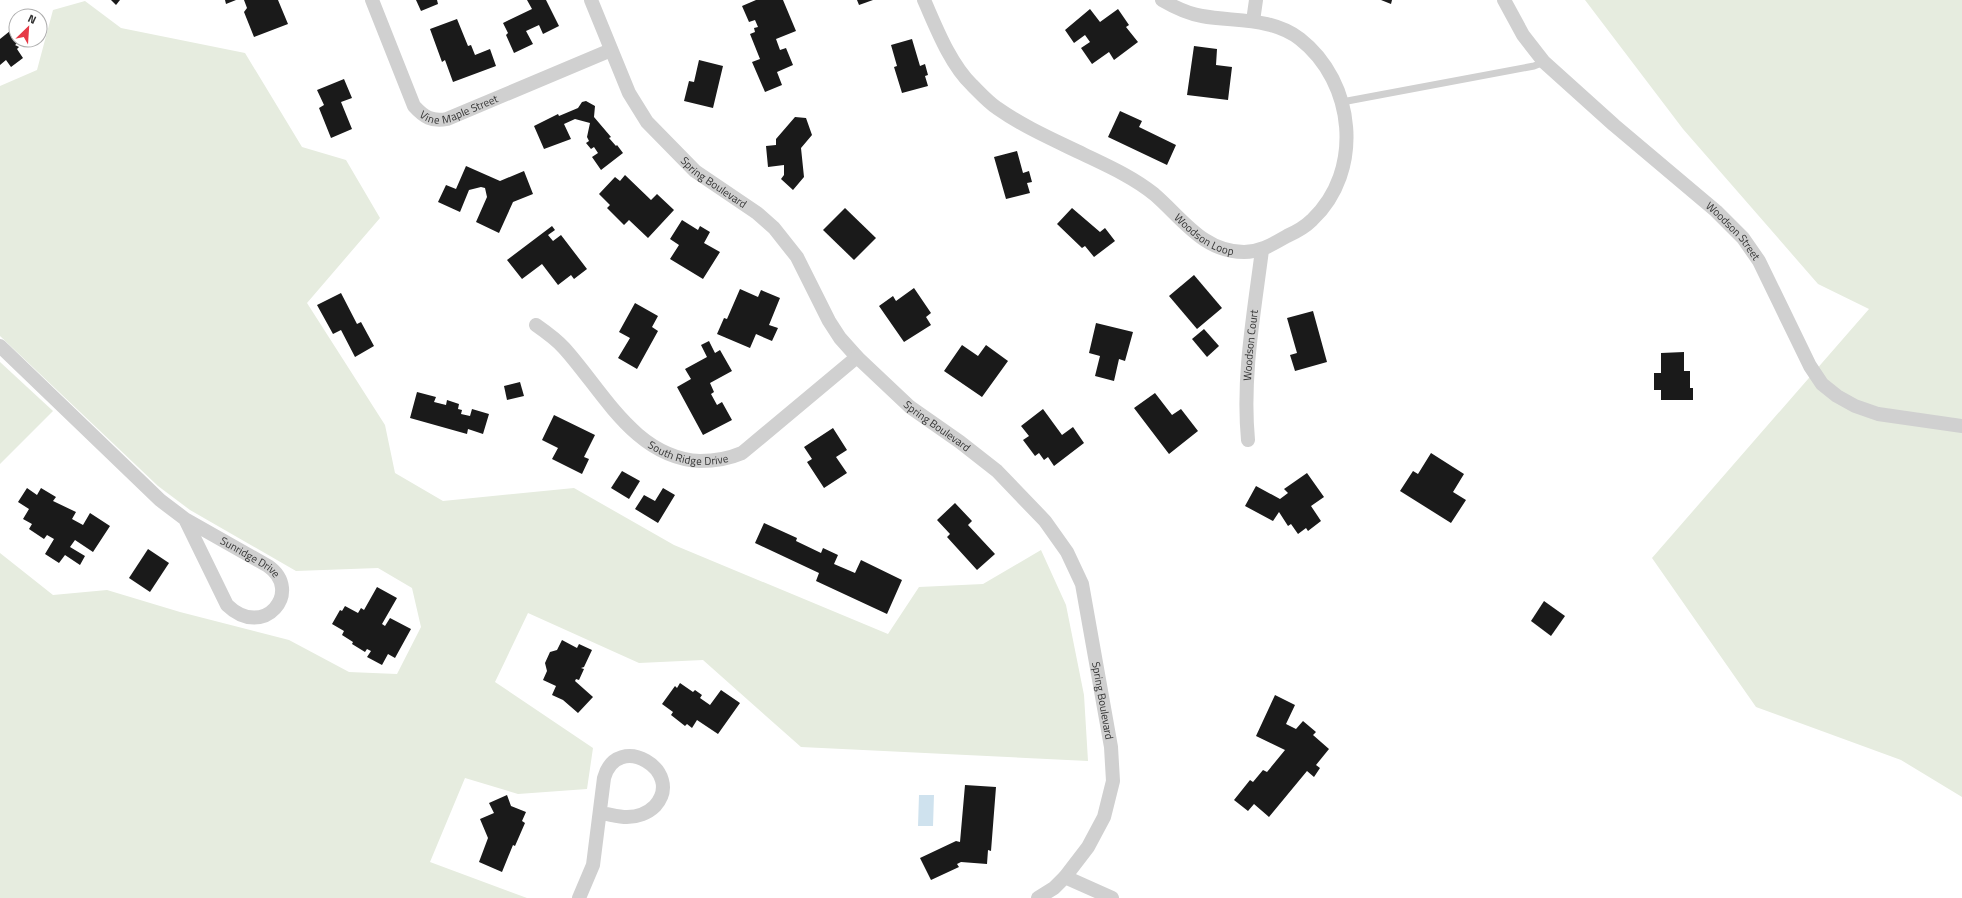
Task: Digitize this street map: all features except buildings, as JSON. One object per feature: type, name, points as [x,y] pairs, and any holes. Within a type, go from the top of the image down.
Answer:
[{"type":"street","name":"Vine Maple Street","points":[[372,0],[414,106],[420,113],[434,120],[447,119],[611,50]]},
{"type":"street","name":"Spring Boulevard","points":[[591,0],[629,93],[647,122],[674,152],[695,171],[757,213],[787,242],[813,287],[829,322],[840,338],[857,357],[910,407],[960,442],[997,471],[1045,521],[1067,552],[1082,584],[1111,747],[1112,781],[1104,817],[1088,847],[1066,877],[1054,888],[1038,898]]},
{"type":"street","name":"Woodson Loop","points":[[924,0],[944,45],[969,83],[995,107],[1044,136],[1136,181],[1153,194],[1196,236],[1212,245],[1228,251],[1245,252],[1262,250],[1312,221],[1335,190],[1343,168],[1347,147],[1347,127],[1342,102],[1328,71],[1311,48],[1284,30],[1271,24],[1200,16],[1162,0]]},
{"type":"street","points":[[1253,21],[1256,0]]},
{"type":"street","name":"Woodson Street","points":[[1504,0],[1523,35],[1544,62],[1614,125],[1716,211],[1743,238],[1759,261],[1810,366],[1822,384],[1855,406],[1878,414],[1962,426]]},
{"type":"street","name":"Woodson Court","points":[[1248,440],[1246,420],[1248,356],[1262,250]]},
{"type":"street","name":"South Ridge Drive","points":[[536,325],[565,349],[632,430],[658,449],[691,461],[720,460],[742,453],[857,357]]},
{"type":"street","name":"Sunridge Drive","points":[[0,346],[151,492],[185,519],[268,566],[276,573],[280,577],[282,591],[278,604],[269,614],[255,618],[247,617],[239,614],[227,604],[185,519]]},
{"type":"street","points":[[579,898],[593,865],[600,813],[606,773],[611,765],[619,758],[633,756],[640,758],[653,766],[662,777],[662,790],[660,797],[652,809],[644,814],[631,817],[600,813]]},
{"type":"street","points":[[1066,877],[1112,898]]},
{"type":"lane","points":[[1342,102],[1534,66],[1544,62]]},
{"type":"shaded area","points":[[1585,0],[1962,0],[1962,797],[1901,760],[1756,707],[1652,558],[1869,309],[1818,284],[1683,129]]},
{"type":"shaded area","points":[[85,1],[121,28],[245,53],[302,147],[346,160],[380,218],[307,303],[385,425],[395,473],[443,501],[574,488],[674,545],[888,634],[919,587],[983,584],[1041,550],[1066,605],[1084,695],[1088,761],[801,747],[703,660],[639,663],[528,613],[495,682],[593,748],[587,789],[518,794],[465,778],[430,862],[527,898],[0,898],[0,553],[53,595],[107,590],[180,612],[289,640],[349,672],[397,674],[421,627],[412,588],[378,568],[296,571],[190,510],[158,486],[0,336],[0,86],[37,70],[43,48],[48,48],[48,29],[53,10]]},
{"type":"shaded area","points":[[0,362],[53,411],[0,464]]},
{"type":"water","points":[[919,795],[934,795],[933,826],[918,826]]}]
